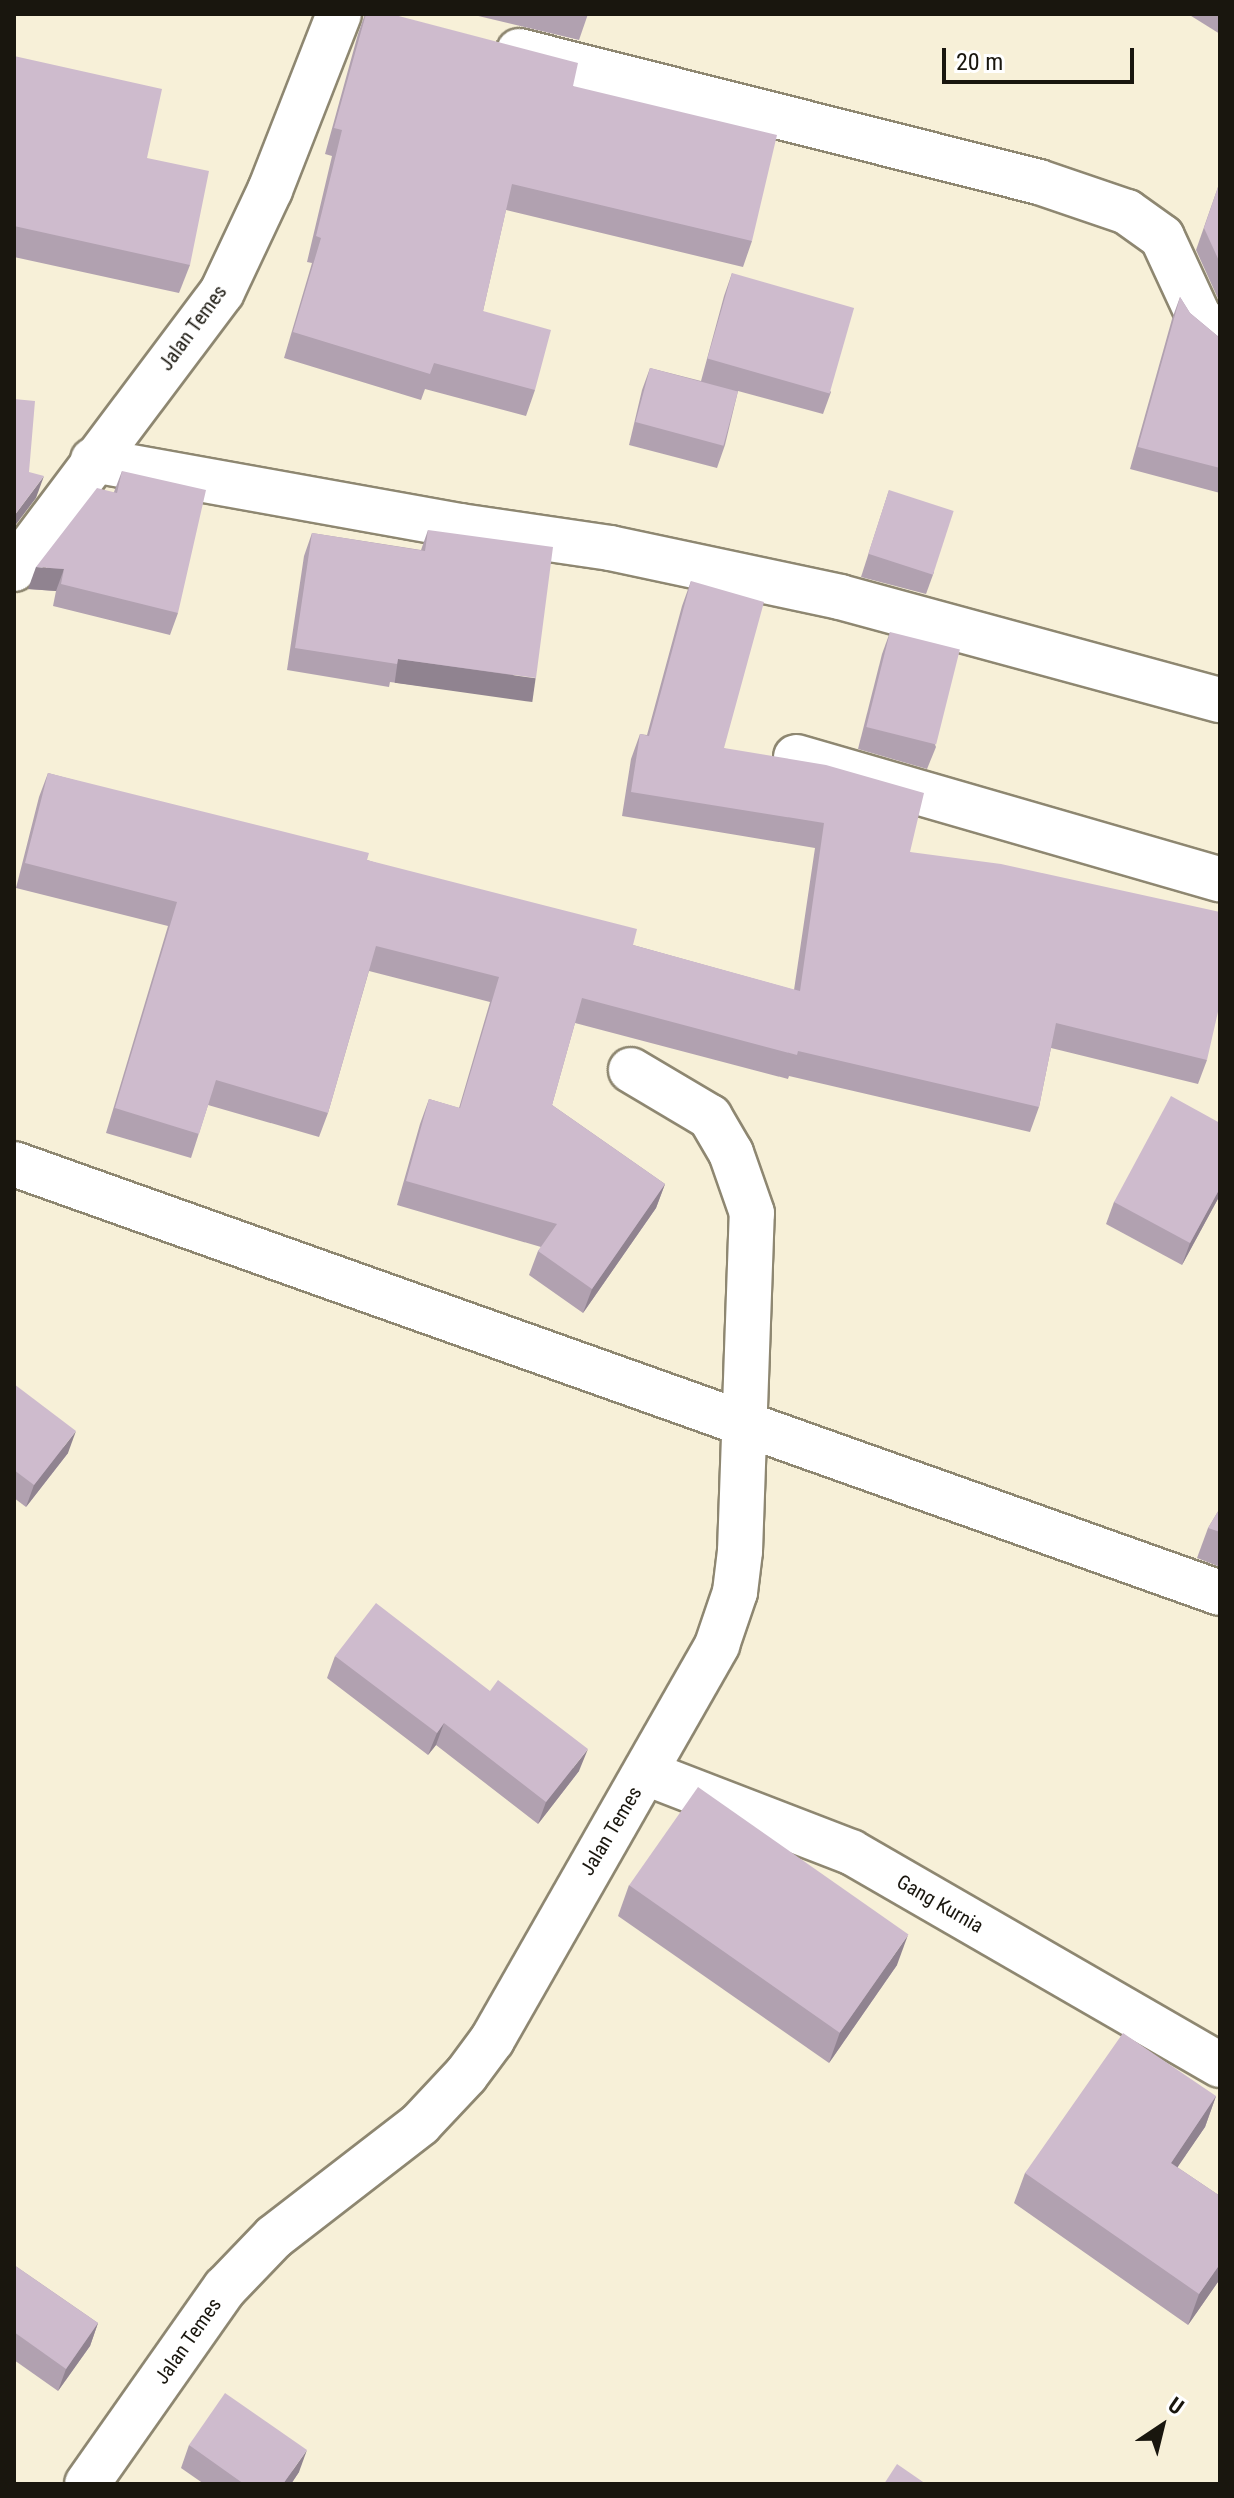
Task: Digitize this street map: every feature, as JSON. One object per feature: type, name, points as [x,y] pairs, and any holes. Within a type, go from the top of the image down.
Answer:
[{"type":"street","name":"Jalan Temes","points":[[14,569],[222,292],[270,190],[339,14]]},
{"type":"street","points":[[482,41],[1039,182],[1127,212],[1162,237],[1199,317],[1220,337]]},
{"type":"street","points":[[93,460],[460,526],[625,551],[840,597],[1220,700]]},
{"type":"street","points":[[796,757],[1220,879]]},
{"type":"street","name":"Jalan Temes","points":[[87,2484],[225,2288],[274,2237],[343,2180],[420,2124],[466,2075],[492,2040],[717,1645],[735,1592],[740,1551],[752,1213],[731,1153],[710,1117],[631,1070]]},
{"type":"street","points":[[14,1164],[1220,1593]]},
{"type":"street","name":"Gang Kurnia","points":[[646,1773],[851,1852],[1220,2065]]},
{"type":"building","points":[[366,14],[391,14],[578,63],[573,86],[777,135],[752,241],[512,184],[483,311],[551,330],[535,390],[434,363],[430,374],[293,332],[321,238],[316,236],[342,130],[334,128]]},
{"type":"building","points":[[14,56],[162,89],[147,158],[209,171],[190,265],[14,226]]},
{"type":"building","points":[[1220,187],[1220,263],[1204,228]]},
{"type":"building","points":[[732,273],[854,308],[830,394],[707,359]]},
{"type":"building","points":[[1180,297],[1190,313],[1220,338],[1220,468],[1138,447]]},
{"type":"building","points":[[650,368],[738,392],[723,446],[636,422]]},
{"type":"building","points":[[14,399],[35,401],[29,472],[44,476],[14,516]]},
{"type":"building","points":[[122,471],[206,490],[178,613],[61,584],[64,569],[36,567],[97,488],[117,493]]},
{"type":"building","points":[[889,490],[954,511],[933,575],[868,554]]},
{"type":"building","points":[[428,530],[553,547],[536,678],[398,659],[397,664],[295,648],[312,533],[425,551]]},
{"type":"building","points":[[691,581],[764,602],[724,748],[826,765],[924,793],[910,852],[1001,864],[1220,912],[1220,1003],[1207,1060],[1056,1023],[1039,1107],[798,1051],[797,1055],[582,998],[552,1105],[665,1184],[592,1289],[538,1251],[557,1224],[406,1181],[429,1099],[460,1108],[499,977],[376,946],[328,1113],[216,1080],[199,1134],[115,1108],[177,902],[25,863],[48,773],[369,853],[367,860],[637,929],[633,945],[800,991],[824,823],[631,792],[640,734],[649,736]]},
{"type":"building","points":[[890,632],[960,649],[936,745],[866,727]]},
{"type":"building","points":[[1171,1096],[1220,1123],[1220,1188],[1190,1243],[1114,1202]]},
{"type":"building","points":[[14,1384],[76,1431],[34,1485],[14,1470]]},
{"type":"building","points":[[1220,1508],[1220,1532],[1208,1528]]},
{"type":"building","points":[[376,1603],[490,1691],[498,1680],[588,1749],[546,1802],[444,1723],[437,1733],[335,1656]]},
{"type":"building","points":[[698,1787],[909,1934],[840,2033],[629,1885]]},
{"type":"building","points":[[1123,2033],[1216,2096],[1171,2163],[1220,2196],[1220,2264],[1199,2294],[1025,2173]]},
{"type":"building","points":[[14,2265],[98,2323],[66,2369],[14,2332]]},
{"type":"building","points":[[225,2393],[307,2450],[283,2484],[244,2484],[189,2445]]},
{"type":"building","points":[[897,2464],[926,2484],[884,2484]]}]
